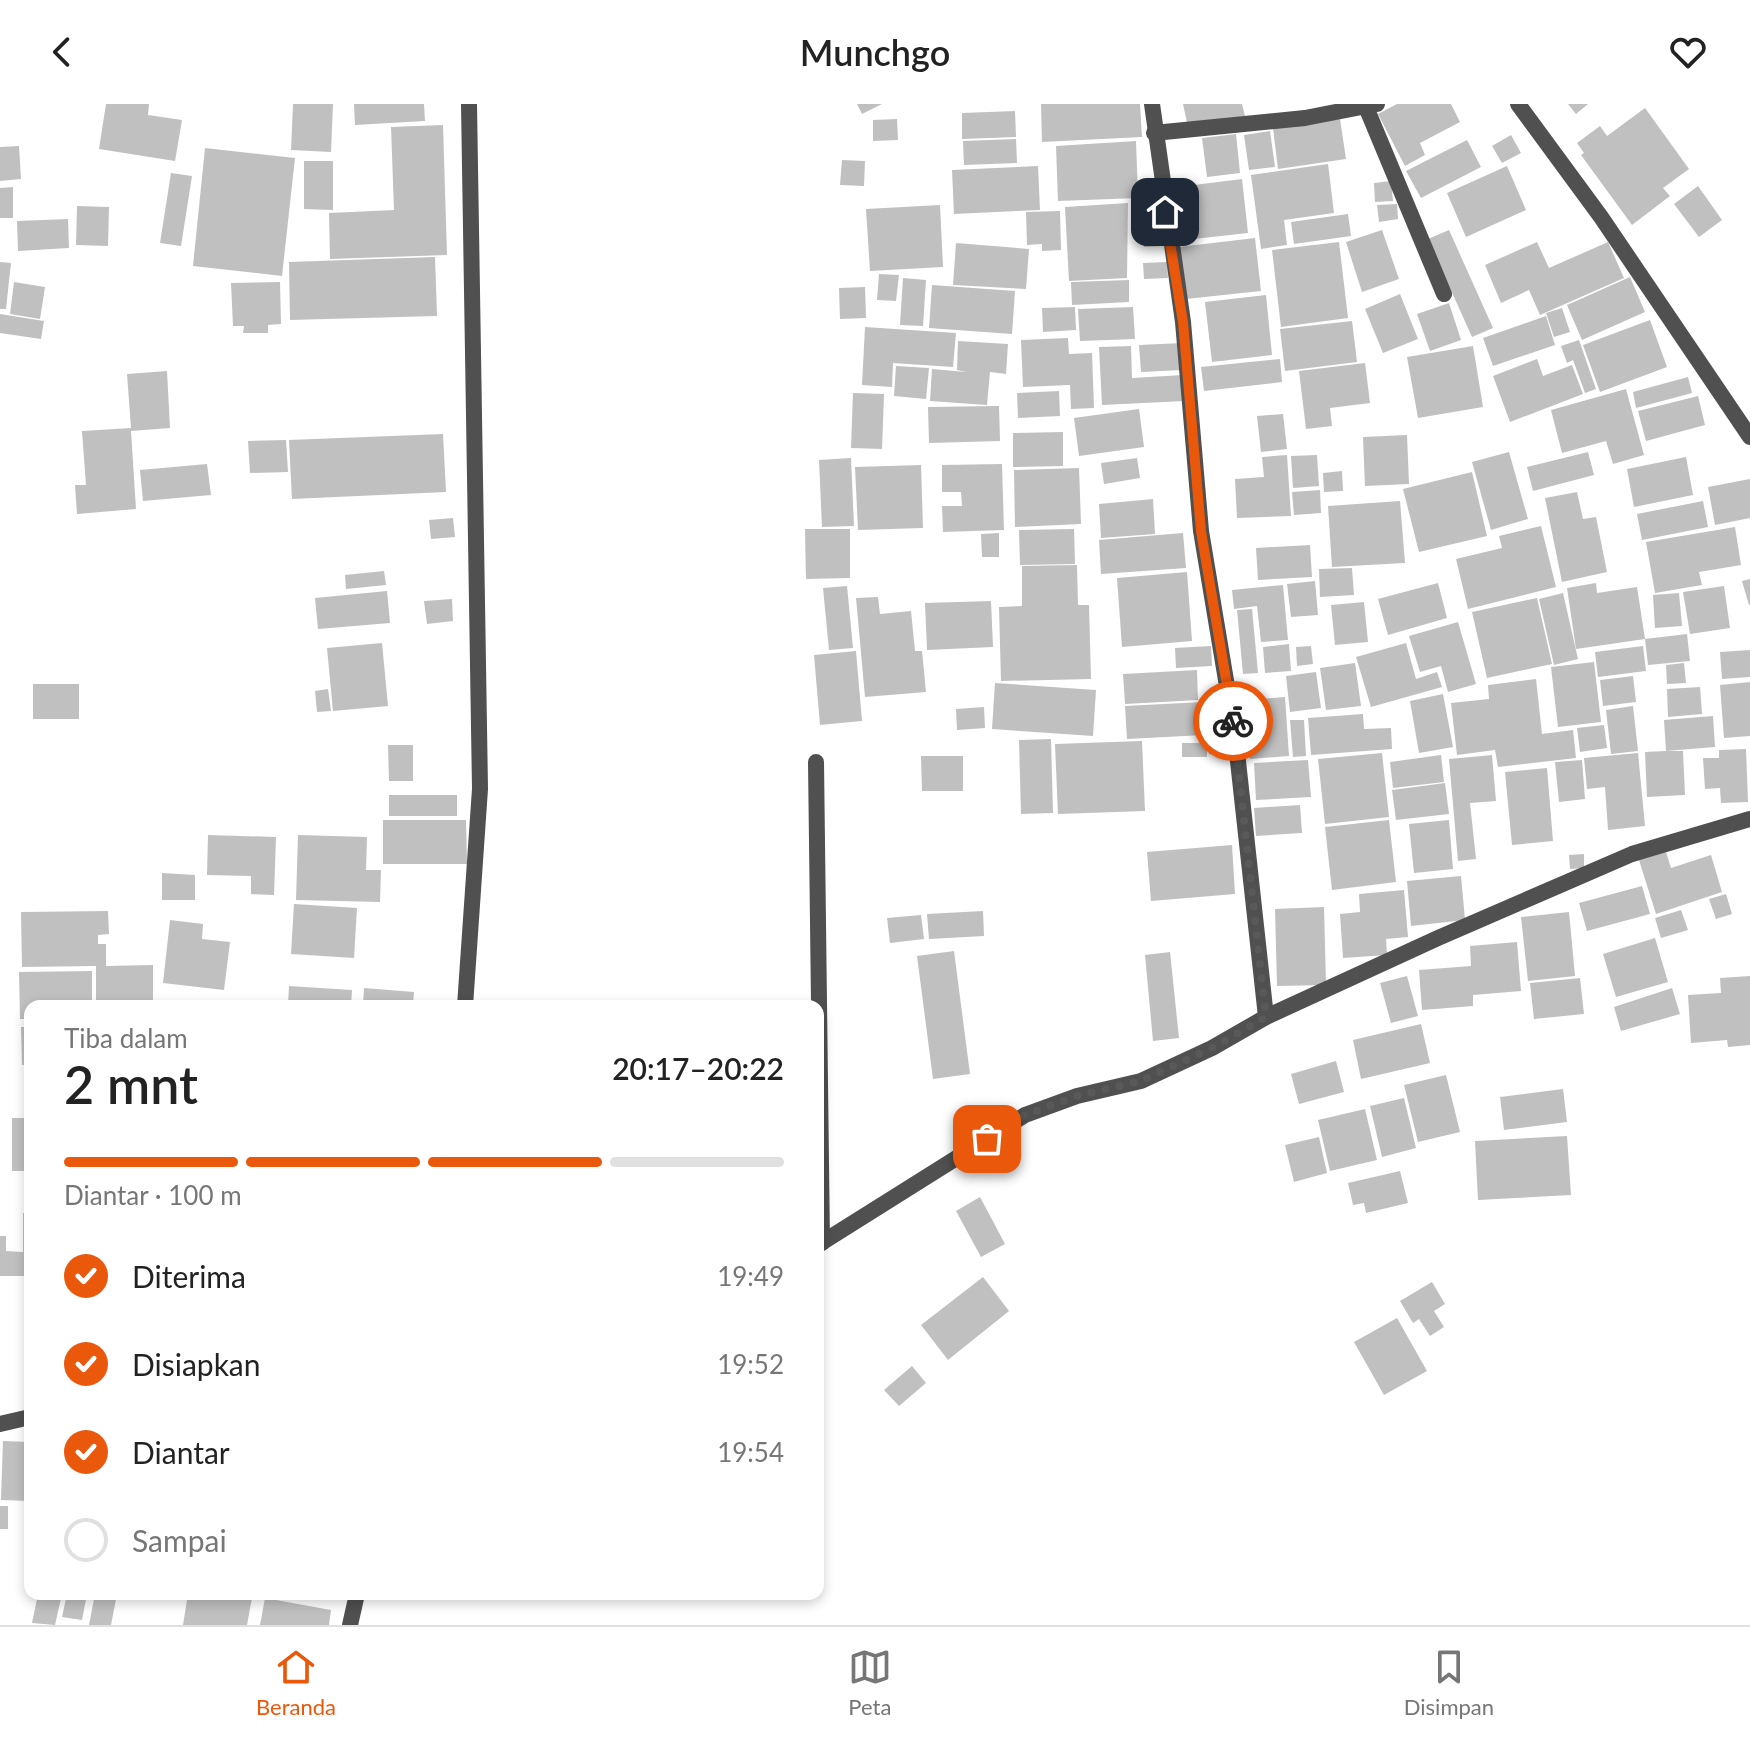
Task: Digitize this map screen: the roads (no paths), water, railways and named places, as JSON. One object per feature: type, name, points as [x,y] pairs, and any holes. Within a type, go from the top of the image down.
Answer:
[{"type":"street","points":[[465,1000],[480,789],[469,104]]},
{"type":"street","points":[[1152,104],[1183,322],[1201,531],[1235,734],[1266,1017]]},
{"type":"street","points":[[1518,104],[1601,217],[1750,437]]},
{"type":"street","points":[[1154,133],[1305,118],[1372,106],[1444,294]]},
{"type":"street","points":[[816,762],[818,1000]]},
{"type":"street","points":[[824,1241],[1025,1115],[1077,1096],[1141,1081],[1212,1048],[1266,1017],[1632,854],[1750,819]]},
{"type":"street","points":[[0,1424],[24,1418]]},
{"type":"street","points":[[350,1625],[356,1600]]}]
